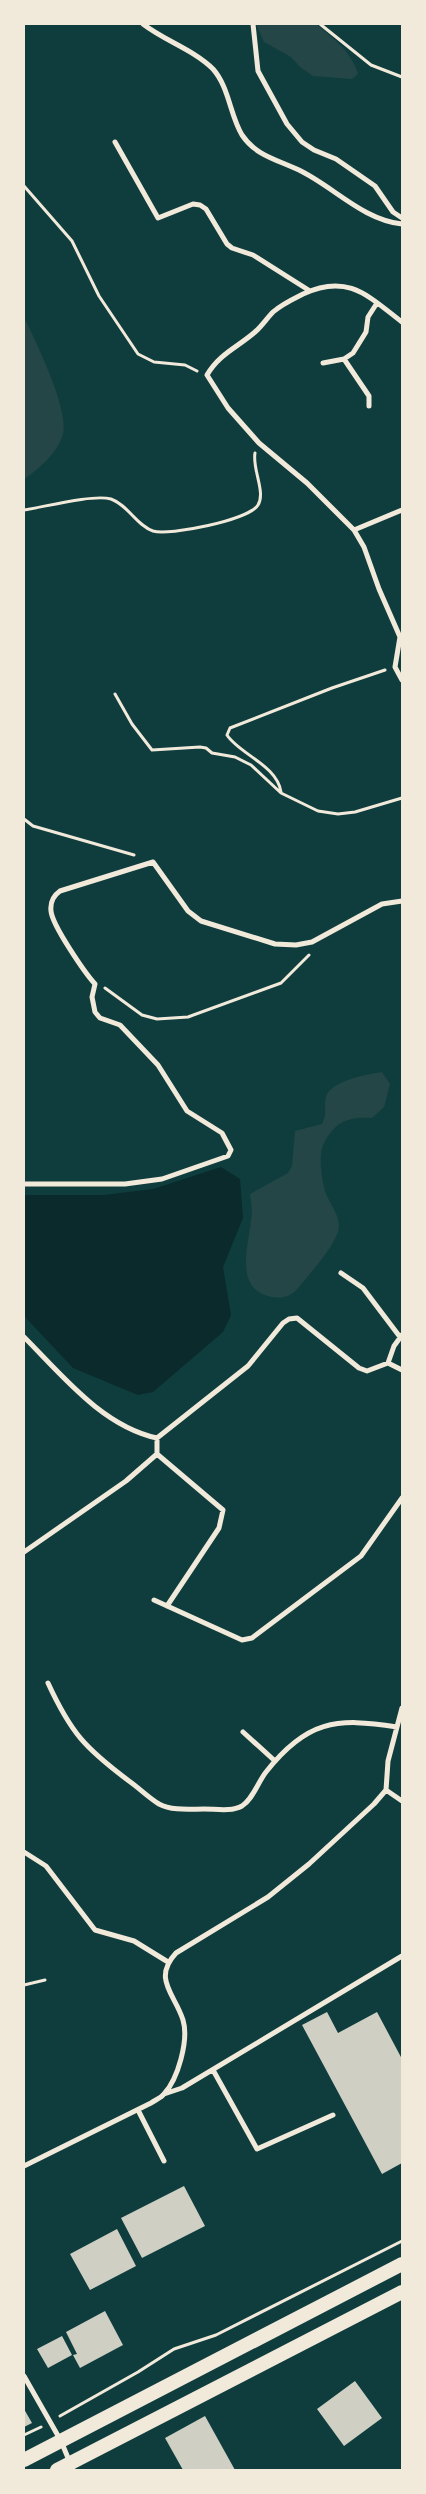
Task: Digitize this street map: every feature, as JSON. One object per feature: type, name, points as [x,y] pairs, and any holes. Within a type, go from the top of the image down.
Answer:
[{"type":"highway","points":[[24,2460],[402,2264]]},
{"type":"highway","points":[[57,2470],[71,2467],[402,2292]]},
{"type":"street","points":[[143,24],[203,61],[218,75],[235,119],[250,145],[268,158],[299,170],[371,215],[390,223],[402,224]]},
{"type":"street","points":[[253,24],[258,71],[287,124],[302,142],[314,150],[336,159],[375,186],[393,212],[402,218]]},
{"type":"street","points":[[115,142],[158,218],[193,204],[200,205],[206,209],[227,244],[232,248],[253,255],[310,291]]},
{"type":"street","points":[[402,322],[377,303],[347,285],[332,284],[310,291],[287,302],[251,335],[223,354],[207,375],[228,408],[259,443],[307,483],[354,530],[364,547],[379,589],[400,637],[395,667],[402,680]]},
{"type":"street","points":[[323,363],[344,359],[359,345],[366,332],[368,317],[377,303]]},
{"type":"street","points":[[344,359],[369,396],[369,406]]},
{"type":"street","points":[[354,530],[402,510]]},
{"type":"street","points":[[24,1184],[125,1184],[162,1178],[228,1156],[230,1150],[222,1133],[187,1111],[158,1065],[120,1026],[100,1018],[95,1012],[92,997],[95,984],[55,924],[50,912],[51,902],[60,891],[153,862],[188,911],[201,921],[275,944],[296,945],[312,942],[382,904],[402,902]]},
{"type":"street","points":[[341,1273],[363,1288],[401,1336],[394,1346],[388,1363]]},
{"type":"street","points":[[157,1438],[248,1366],[289,1318],[297,1318],[358,1368],[367,1371],[388,1363],[402,1370]]},
{"type":"street","points":[[24,1337],[80,1394],[138,1434],[157,1438]]},
{"type":"street","points":[[24,1552],[126,1481],[157,1454],[157,1438]]},
{"type":"street","points":[[157,1454],[223,1510],[220,1528],[167,1606]]},
{"type":"street","points":[[154,1600],[242,1640],[252,1638],[360,1556],[402,1498]]},
{"type":"street","points":[[48,1683],[65,1719],[77,1736],[96,1756],[160,1804],[175,1808],[231,1810],[243,1805],[275,1762],[302,1736],[317,1727],[368,1722],[397,1727]]},
{"type":"street","points":[[164,2094],[183,2054],[185,2037],[183,2020],[166,1986],[165,1975],[168,1962],[176,1953],[275,1891],[309,1864],[386,1790],[388,1761],[402,1708]]},
{"type":"street","points":[[243,1732],[275,1762]]},
{"type":"street","points":[[386,1790],[402,1801]]},
{"type":"street","points":[[24,1852],[46,1866],[58,1879],[95,1930],[134,1941],[168,1962]]},
{"type":"street","points":[[24,2166],[138,2110],[164,2094],[182,2088],[402,1956]]},
{"type":"street","points":[[213,2070],[257,2149],[333,2115]]},
{"type":"street","points":[[138,2110],[164,2161]]},
{"type":"street","points":[[24,2376],[61,2441],[71,2467]]},
{"type":"path","points":[[320,24],[371,65],[402,77]]},
{"type":"path","points":[[24,186],[72,241],[99,296],[138,354],[154,362],[185,365],[207,375]]},
{"type":"path","points":[[24,510],[83,500],[111,499],[122,505],[144,527],[155,532],[170,533],[232,520],[253,512],[259,504],[260,494],[254,465],[254,454],[259,443]]},
{"type":"path","points":[[281,793],[280,785],[260,763],[231,741],[227,735],[230,728],[332,688],[395,667]]},
{"type":"path","points":[[115,694],[132,724],[152,750],[200,747],[206,748],[212,753],[228,754],[251,765],[281,793],[318,811],[338,814],[402,798]]},
{"type":"path","points":[[24,819],[33,826],[153,862]]},
{"type":"path","points":[[95,984],[106,988],[142,1015],[156,1019],[188,1017],[281,983],[310,953],[312,942]]},
{"type":"path","points":[[24,1985],[45,1980]]},
{"type":"path","points":[[24,2435],[138,2372],[174,2348],[216,2335],[402,2241]]},
{"type":"shaded area","points":[[256,24],[316,24],[347,52],[358,74],[352,79],[313,76],[300,67],[291,57],[264,42]]},
{"type":"shaded area","points":[[24,317],[36,341],[56,392],[61,408],[63,433],[53,453],[42,465],[24,479]]},
{"type":"shaded area","points":[[382,1072],[390,1084],[384,1107],[372,1118],[356,1118],[343,1122],[332,1131],[323,1145],[321,1170],[324,1185],[339,1222],[335,1239],[320,1261],[293,1293],[279,1298],[260,1293],[252,1286],[246,1266],[252,1214],[250,1194],[288,1173],[292,1166],[295,1131],[322,1124],[325,1116],[326,1097],[329,1091],[350,1079]]},
{"type":"shaded area","points":[[221,1167],[240,1179],[243,1218],[223,1267],[231,1315],[223,1332],[153,1392],[138,1395],[73,1368],[24,1316],[24,1195],[104,1195],[153,1189]]},
{"type":"building","points":[[327,2012],[338,2033],[377,2012],[402,2059],[402,2163],[382,2174],[302,2025]]},
{"type":"building","points":[[184,2186],[205,2226],[142,2258],[121,2218]]},
{"type":"building","points":[[117,2229],[136,2266],[90,2290],[70,2254]]},
{"type":"building","points":[[105,2311],[123,2345],[80,2368],[73,2355],[77,2354],[66,2332]]},
{"type":"building","points":[[62,2336],[72,2355],[48,2368],[37,2349]]},
{"type":"building","points":[[355,2381],[382,2418],[344,2446],[317,2409]]},
{"type":"building","points":[[24,2409],[32,2423],[24,2427]]},
{"type":"building","points":[[205,2416],[235,2470],[183,2470],[165,2438]]}]
